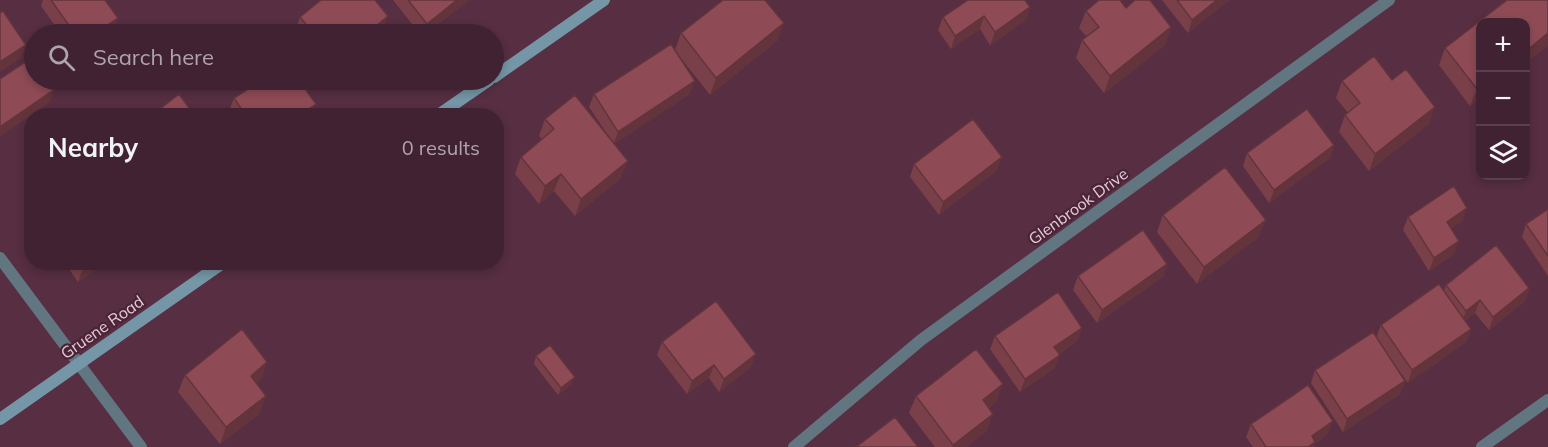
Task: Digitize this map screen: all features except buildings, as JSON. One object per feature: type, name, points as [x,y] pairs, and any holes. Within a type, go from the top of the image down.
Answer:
[{"type":"street","points":[[504,69],[604,0]]},
{"type":"street","name":"Glenbrook Drive","points":[[794,447],[930,333],[1389,0]]},
{"type":"street","points":[[449,108],[475,90]]},
{"type":"street","points":[[0,258],[141,447]]},
{"type":"street","name":"Gruene Road","points":[[0,419],[213,270]]},
{"type":"street","points":[[1482,447],[1548,400]]}]
